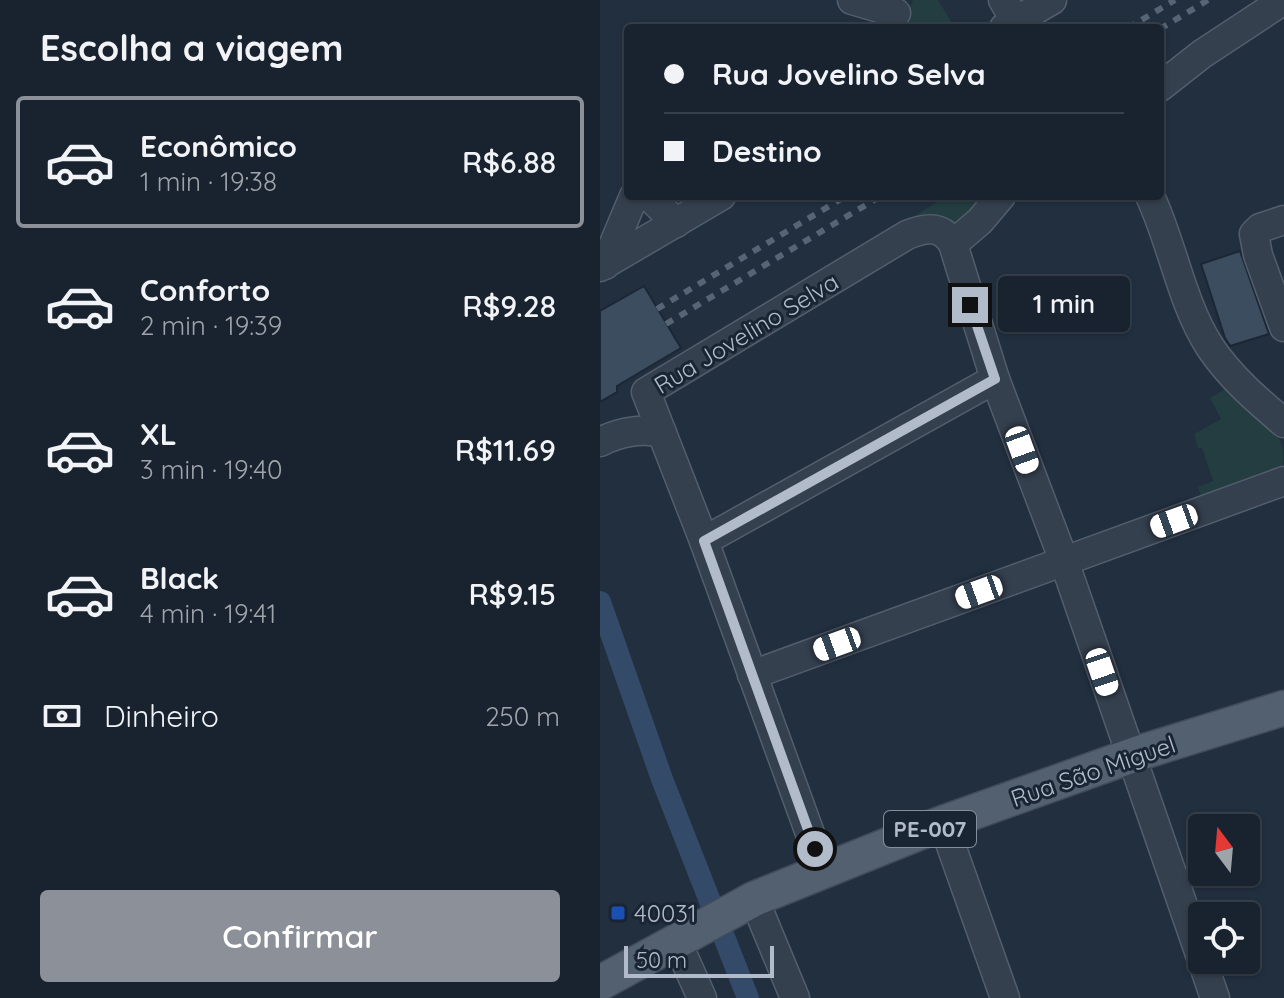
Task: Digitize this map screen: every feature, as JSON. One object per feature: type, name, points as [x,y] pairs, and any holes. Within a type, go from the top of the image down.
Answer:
[{"type":"main road","name":"Rua São Miguel","points":[[600,983],[754,899],[943,823],[1131,756],[1284,708]]},
{"type":"street","points":[[852,0],[896,14]]},
{"type":"street","points":[[1011,19],[1052,0]]},
{"type":"street","points":[[1164,84],[1202,54],[1284,0]]},
{"type":"street","points":[[602,266],[632,200]]},
{"type":"street","points":[[653,200],[676,223]]},
{"type":"street","points":[[602,266],[714,200]]},
{"type":"street","points":[[998,200],[980,221],[953,244],[995,379],[1064,561],[1215,998]]},
{"type":"street","points":[[1151,200],[1190,306],[1209,345],[1228,371],[1284,423]]},
{"type":"street","points":[[1284,220],[1260,228],[1254,234],[1284,327]]},
{"type":"street","name":"Rua Jovelino Selva","points":[[824,872],[704,541],[646,392],[907,235],[920,229],[941,230],[948,234],[953,244]]},
{"type":"street","points":[[704,541],[995,379]]},
{"type":"street","points":[[600,442],[637,431],[662,433]]},
{"type":"street","points":[[752,675],[1284,481]]},
{"type":"street","points":[[943,823],[1005,998]]},
{"type":"street","points":[[754,899],[795,998]]},
{"type":"street","points":[[676,940],[702,998]]},
{"type":"green space","points":[[913,0],[938,0],[953,24],[903,24]]},
{"type":"green space","points":[[940,200],[998,200],[971,225],[885,234]]},
{"type":"green space","points":[[1226,389],[1279,438],[1283,454],[1282,469],[1201,498],[1198,487],[1213,481],[1194,434],[1221,419],[1210,398]]},
{"type":"building","points":[[1240,251],[1269,334],[1230,346],[1201,264]]},
{"type":"building","points":[[644,286],[681,348],[617,386],[617,392],[600,402],[600,311]]},
{"type":"waterway","points":[[600,602],[662,779],[748,998]]},
{"type":"railway","points":[[1135,24],[1175,0]]},
{"type":"railway","points":[[1164,27],[1208,0]]},
{"type":"railway","points":[[657,309],[839,200]]},
{"type":"railway","points":[[666,324],[874,200]]},
{"type":"place","name":"40031","points":[[618,913]]},
{"type":"route","points":[[815,849],[704,541],[995,379],[970,305]]}]
